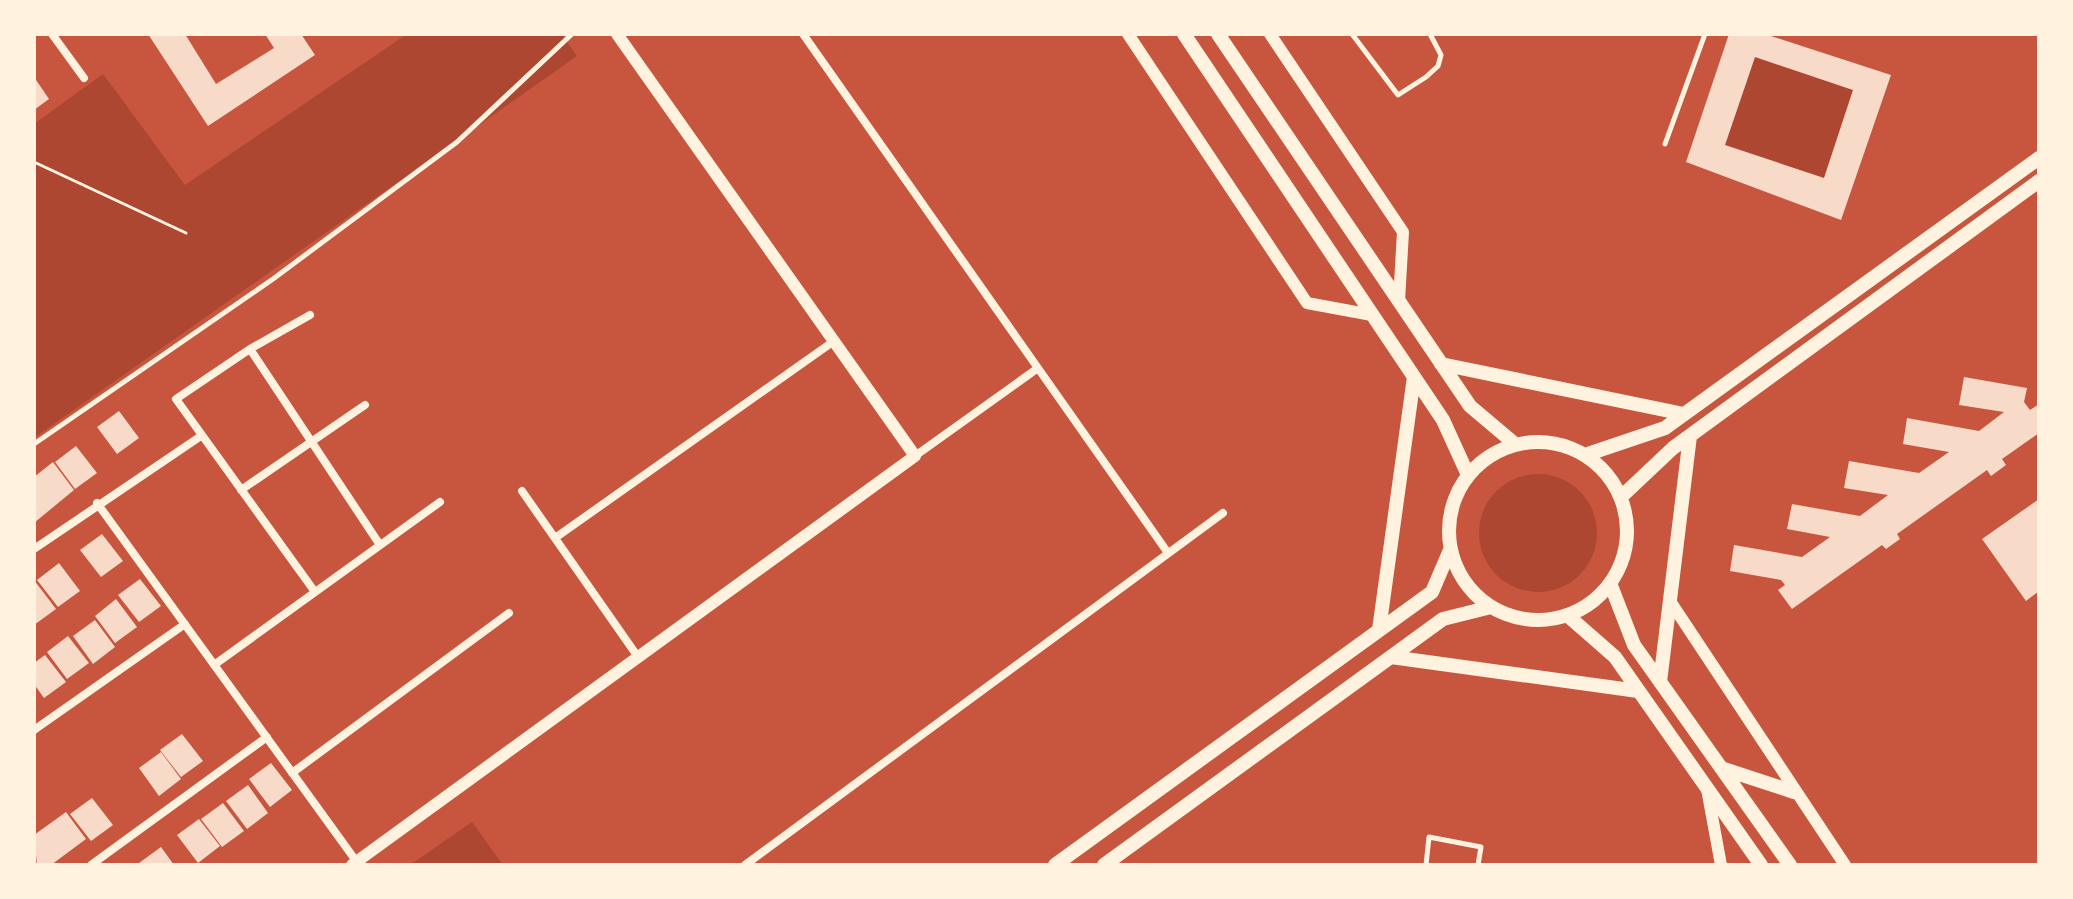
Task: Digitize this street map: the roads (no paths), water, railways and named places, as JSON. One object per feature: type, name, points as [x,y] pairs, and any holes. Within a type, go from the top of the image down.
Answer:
[{"type":"main road","points":[[1184,34],[1443,420],[1468,475]]},
{"type":"main road","points":[[1218,34],[1470,406],[1515,444]]},
{"type":"main road","points":[[1585,455],[1665,428],[2039,158]]},
{"type":"main road","points":[[1621,497],[1690,436],[2039,181]]},
{"type":"main road","points":[[1441,364],[1684,414]]},
{"type":"main road","points":[[1379,630],[1414,377]]},
{"type":"main road","points":[[1660,682],[1690,436]]},
{"type":"main road","points":[[1055,865],[1432,592],[1450,550],[1454,498],[1468,475],[1494,452],[1515,444],[1547,442],[1585,455],[1597,464],[1621,497],[1627,523],[1625,550],[1610,583],[1582,609],[1567,615],[1531,620],[1491,607],[1481,600],[1456,568],[1450,550]]},
{"type":"main road","points":[[1610,583],[1634,645],[1790,865]]},
{"type":"main road","points":[[1104,865],[1443,619],[1491,607]]},
{"type":"main road","points":[[1567,615],[1615,657],[1761,865]]},
{"type":"main road","points":[[1391,657],[1638,691]]},
{"type":"main road","points":[[1721,767],[1794,792]]},
{"type":"street","points":[[52,34],[84,78]]},
{"type":"street","points":[[617,34],[915,456]]},
{"type":"street","points":[[803,34],[1168,553]]},
{"type":"street","points":[[1128,34],[1307,303],[1372,315]]},
{"type":"street","points":[[1270,34],[1403,232],[1399,301]]},
{"type":"street","points":[[310,315],[250,349],[176,399],[315,592]]},
{"type":"street","points":[[555,538],[834,341]]},
{"type":"street","points":[[250,349],[380,545]]},
{"type":"street","points":[[97,503],[356,864],[1038,368]]},
{"type":"street","points":[[241,490],[365,405]]},
{"type":"street","points":[[34,549],[97,503],[201,436]]},
{"type":"street","points":[[522,491],[638,657]]},
{"type":"street","points":[[214,665],[440,502]]},
{"type":"street","points":[[745,865],[1223,513]]},
{"type":"street","points":[[1670,601],[1845,865]]},
{"type":"street","points":[[292,773],[509,613]]},
{"type":"street","points":[[34,730],[185,624]]},
{"type":"street","points":[[91,865],[267,737]]},
{"type":"street","points":[[1707,788],[1721,865]]},
{"type":"lane","points":[[34,444],[273,279],[457,142],[572,34]]},
{"type":"lane","points":[[1352,34],[1398,95],[1438,66],[1441,55],[1430,34]]},
{"type":"lane","points":[[1665,144],[1705,34]]},
{"type":"lane","points":[[1426,865],[1429,837],[1481,847],[1478,865]]}]
